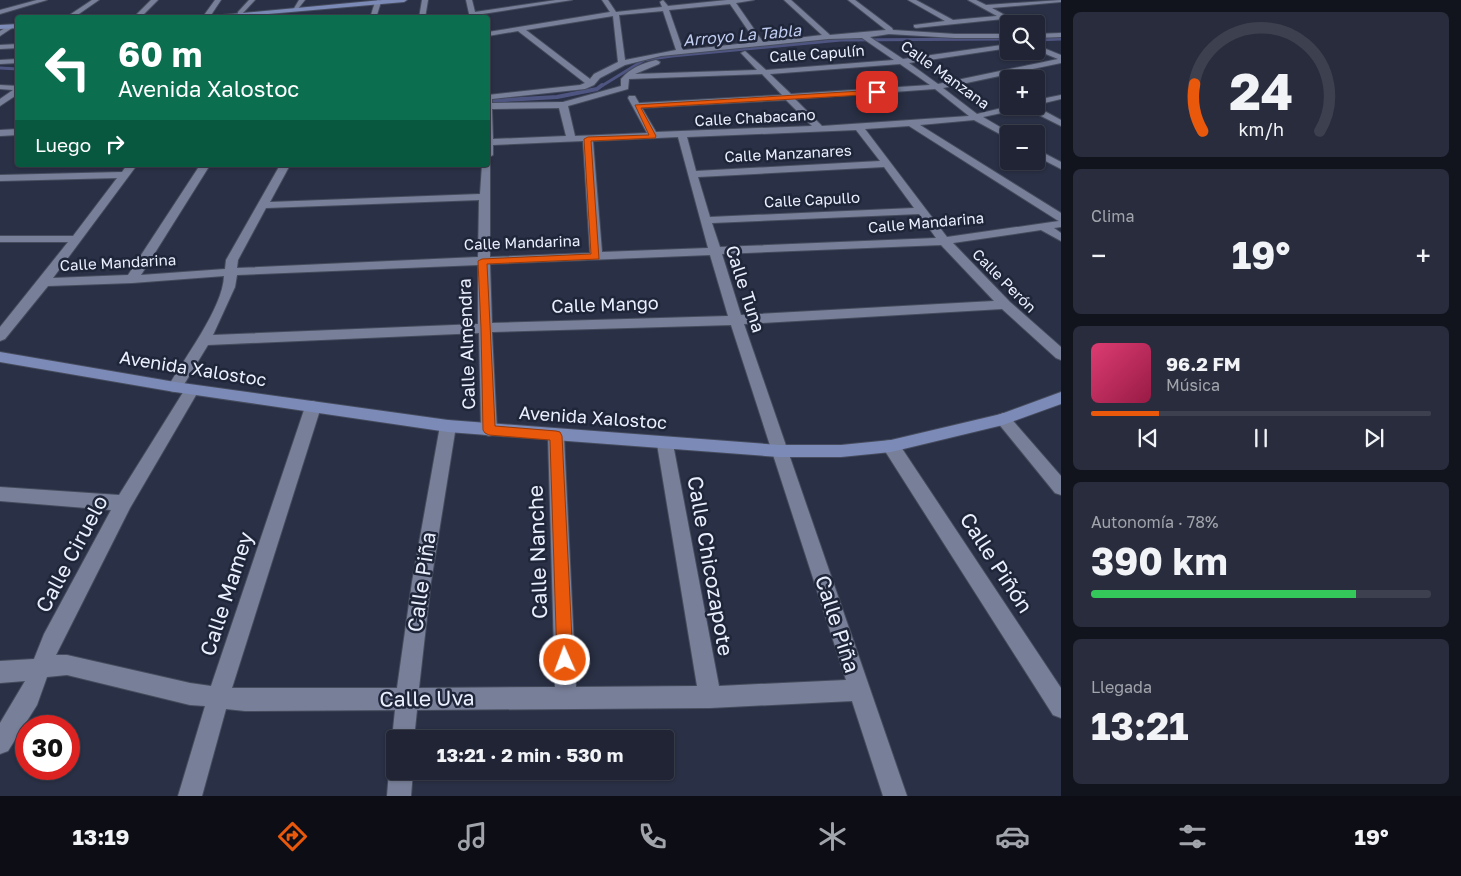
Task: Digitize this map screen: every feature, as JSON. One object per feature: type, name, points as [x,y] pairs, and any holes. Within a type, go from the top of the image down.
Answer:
[{"type":"street","points":[[0,12],[44,0]]},
{"type":"street","points":[[73,15],[96,0]]},
{"type":"street","points":[[139,15],[155,0]]},
{"type":"street","points":[[207,15],[218,0]]},
{"type":"street","points":[[240,13],[252,0]]},
{"type":"street","points":[[295,9],[302,0]]},
{"type":"street","points":[[222,15],[353,2],[404,0]]},
{"type":"street","points":[[422,15],[425,0]]},
{"type":"street","points":[[468,0],[472,15]]},
{"type":"street","points":[[478,15],[569,0]]},
{"type":"street","points":[[605,0],[615,14],[622,63]]},
{"type":"street","points":[[662,0],[667,9],[680,52]]},
{"type":"street","points":[[490,34],[615,14],[751,0]]},
{"type":"street","points":[[787,0],[828,37]]},
{"type":"street","name":"Calle Manzana","points":[[851,0],[889,30]]},
{"type":"street","points":[[911,0],[952,23],[982,35]]},
{"type":"street","points":[[971,0],[1001,15]]},
{"type":"street","points":[[986,7],[1060,0]]},
{"type":"street","points":[[731,1],[761,44]]},
{"type":"street","points":[[374,15],[378,2]]},
{"type":"street","points":[[0,4],[28,4]]},
{"type":"street","points":[[653,136],[624,82],[627,77],[642,67],[660,61],[868,38],[889,30],[1000,18]]},
{"type":"street","points":[[0,26],[15,26]]},
{"type":"street","points":[[0,34],[15,26]]},
{"type":"street","points":[[520,29],[591,83]]},
{"type":"street","points":[[889,30],[1000,36]]},
{"type":"street","points":[[1045,35],[1061,35]]},
{"type":"street","points":[[490,98],[574,88],[591,83],[597,76],[622,63],[650,56],[828,37],[868,38]]},
{"type":"street","name":"Calle Manzana","points":[[868,38],[938,87],[976,117],[1000,131]]},
{"type":"street","points":[[0,47],[15,46]]},
{"type":"street","name":"Calle Capulín","points":[[627,77],[766,72],[901,62],[1000,47]]},
{"type":"street","points":[[1045,51],[1061,59]]},
{"type":"street","points":[[745,53],[766,72],[820,129]]},
{"type":"street","points":[[637,106],[791,98],[938,87],[1061,59]]},
{"type":"street","points":[[0,62],[15,62]]},
{"type":"street","points":[[490,105],[563,105],[625,87]]},
{"type":"street","points":[[0,88],[15,89]]},
{"type":"street","points":[[0,103],[15,91]]},
{"type":"street","points":[[1045,101],[1061,97]]},
{"type":"street","points":[[563,105],[571,139]]},
{"type":"street","name":"Calle Chabacano","points":[[490,142],[682,136],[912,124],[976,117],[1000,111]]},
{"type":"street","points":[[1045,115],[1061,123]]},
{"type":"street","points":[[912,124],[1061,218]]},
{"type":"street","name":"Calle Perón","points":[[859,127],[944,241],[1005,305],[1061,355]]},
{"type":"street","points":[[0,133],[15,132]]},
{"type":"street","name":"Calle Tuna","points":[[682,136],[715,252],[779,452]]},
{"type":"street","points":[[588,139],[596,257]]},
{"type":"street","points":[[1045,157],[1061,166]]},
{"type":"street","name":"Calle Manzanares","points":[[692,174],[886,164]]},
{"type":"street","points":[[0,336],[44,282],[130,167]]},
{"type":"street","points":[[132,279],[205,167]]},
{"type":"street","name":"Calle Ciruelo","points":[[0,743],[29,697],[51,640],[184,389],[230,284],[229,273],[232,260],[284,167]]},
{"type":"street","name":"Calle Almendra","points":[[487,167],[482,261],[489,430]]},
{"type":"street","points":[[0,178],[124,175]]},
{"type":"street","points":[[264,205],[484,196]]},
{"type":"street","name":"Calle Capullo","points":[[706,220],[921,211]]},
{"type":"street","name":"Calle Mandarina","points":[[44,282],[944,241],[1061,224]]},
{"type":"street","points":[[1044,227],[1061,238]]},
{"type":"street","name":"Calle Mandarina","points":[[0,239],[76,239]]},
{"type":"street","name":"Calle Mango","points":[[205,340],[736,320],[1005,305]]},
{"type":"street","name":"Avenida Xalostoc","points":[[0,357],[184,389],[448,426],[556,436],[779,452],[841,451],[891,446],[1003,419],[1061,398]]},
{"type":"street","name":"Calle Mamey","points":[[190,796],[218,698],[312,407]]},
{"type":"street","points":[[1003,419],[1061,488]]},
{"type":"street","name":"Calle Piña","points":[[404,730],[426,548],[448,426]]},
{"type":"street","name":"Calle Nanche","points":[[556,436],[566,697]]},
{"type":"street","name":"Calle Chicozapote","points":[[665,444],[710,697]]},
{"type":"street","name":"Calle Piñón","points":[[891,446],[1061,707]]},
{"type":"street","name":"Calle Piña","points":[[779,452],[895,796]]},
{"type":"street","points":[[0,494],[124,503]]},
{"type":"street","name":"Calle Uva","points":[[0,672],[67,665],[190,694],[244,700],[710,697],[859,690]]},
{"type":"street","points":[[399,796],[400,780]]},
{"type":"waterway","name":"Arroyo La Tabla","points":[[600,87],[644,60],[672,56],[841,40],[1000,39]]},
{"type":"waterway","name":"Arroyo La Tabla","points":[[1045,40],[1061,39]]},
{"type":"waterway","name":"Arroyo La Tabla","points":[[0,68],[15,69]]},
{"type":"waterway","name":"Arroyo La Tabla","points":[[490,101],[557,97],[597,89],[602,85]]},
{"type":"route","points":[[565,660],[556,436],[489,430],[482,261],[596,257],[588,139],[653,136],[637,106],[877,92]]}]
